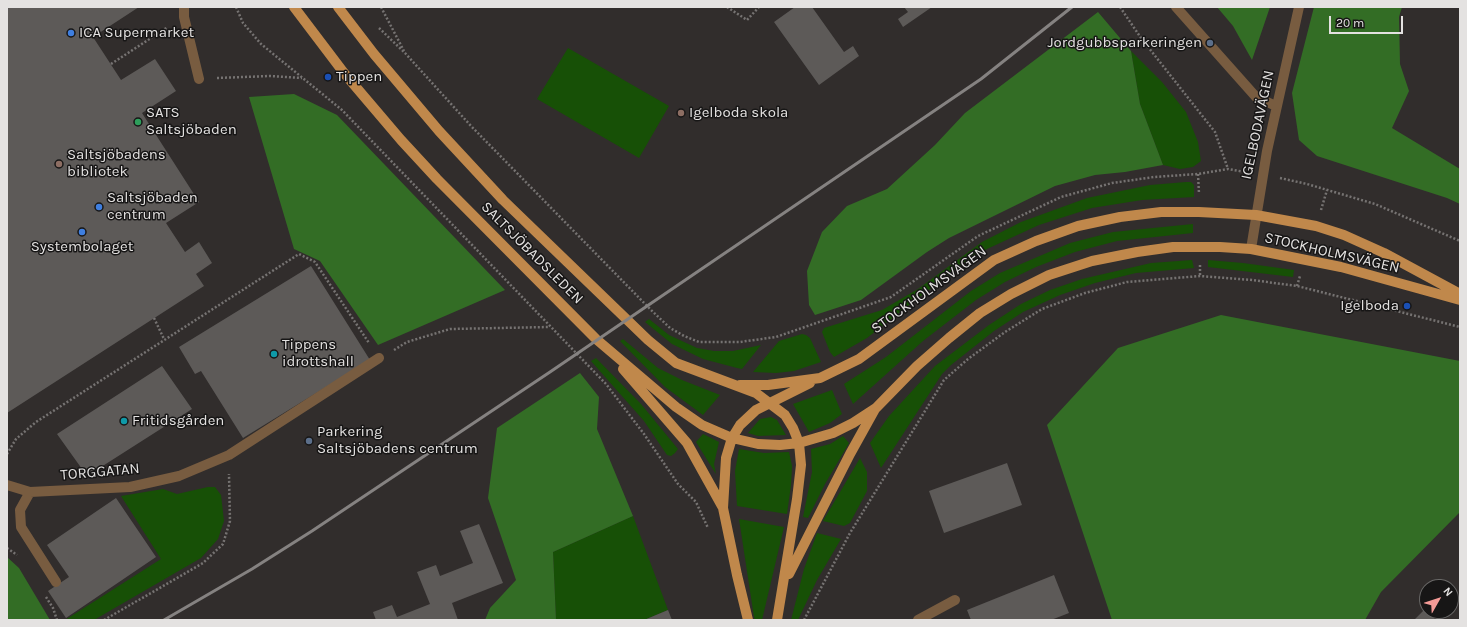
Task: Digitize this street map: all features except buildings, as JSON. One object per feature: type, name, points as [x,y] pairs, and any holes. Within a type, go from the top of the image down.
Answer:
[{"type":"main road","name":"SALTSJÖBADSLEDEN","points":[[294,7],[344,73],[401,140],[437,179],[596,339],[676,407],[702,425],[732,438],[758,444],[780,445],[799,443]]},
{"type":"main road","name":"SALTSJÖBADSLEDEN","points":[[338,7],[374,54],[439,131],[503,200],[613,307],[648,340],[676,363],[704,375],[736,385]]},
{"type":"main road","name":"STOCKHOLMSVÄGEN","points":[[736,385],[768,385],[820,378],[859,359],[994,260],[1036,241],[1078,226],[1120,217],[1154,213],[1199,212],[1256,215],[1316,226],[1344,235],[1384,253],[1460,294]]},
{"type":"main road","name":"STOCKHOLMSVÄGEN","points":[[799,443],[833,433],[853,423],[876,408],[917,366],[980,314],[1011,294],[1049,275],[1092,261],[1166,248],[1220,247],[1251,249],[1341,267],[1460,300]]},
{"type":"main road","points":[[596,339],[687,443],[723,508]]},
{"type":"main road","points":[[748,620],[723,508],[726,458],[732,438],[740,425],[756,410],[820,378]]},
{"type":"main road","points":[[736,385],[756,393],[770,402],[785,415],[794,428],[799,443],[801,465],[798,499],[785,581],[777,620]]},
{"type":"main road","points":[[785,581],[850,454],[876,408]]},
{"type":"street","points":[[1176,7],[1256,98],[1276,106]]},
{"type":"street","name":"IGELBODAVÄGEN","points":[[1251,249],[1276,106],[1299,7]]},
{"type":"street","points":[[184,12],[199,78]]},
{"type":"street","name":"TORGGATAN","points":[[7,485],[30,492],[130,487],[179,476],[229,455],[379,358]]},
{"type":"street","points":[[30,492],[20,510],[22,527],[56,582]]},
{"type":"street","points":[[918,620],[924,615],[955,600]]},
{"type":"path","points":[[236,7],[243,23],[261,44],[342,110],[606,384],[644,434],[678,484],[696,502]]},
{"type":"path","points":[[381,7],[405,53]]},
{"type":"path","points":[[727,7],[747,20],[759,7]]},
{"type":"path","points":[[1120,7],[1141,38],[1215,132],[1228,169],[1198,174]]},
{"type":"path","points":[[111,64],[184,12]]},
{"type":"path","points":[[373,23],[405,53],[471,126],[670,328],[699,342],[720,343],[776,337],[810,325]]},
{"type":"path","points":[[199,78],[270,76],[302,78]]},
{"type":"path","points":[[1327,190],[1375,204],[1460,240]]},
{"type":"path","points":[[7,454],[16,439],[36,422],[299,254],[315,262],[379,358],[407,342],[450,329],[550,327]]},
{"type":"path","points":[[804,620],[850,533],[944,380],[968,359],[1005,332],[1042,310],[1085,293],[1127,282],[1200,276],[1252,280],[1297,286],[1460,327]]},
{"type":"path","points":[[154,318],[164,339]]},
{"type":"path","points":[[104,620],[203,563],[223,544],[230,522],[229,455]]},
{"type":"green space","points":[[1217,7],[1270,7],[1252,60],[1233,26]]},
{"type":"green space","points":[[1314,7],[1402,7],[1399,17],[1400,64],[1409,91],[1392,128],[1460,169],[1460,204],[1447,198],[1317,156],[1299,140],[1292,93]]},
{"type":"green space","points":[[1098,12],[1131,51],[1140,104],[1163,165],[1125,172],[1095,175],[1055,186],[949,238],[927,252],[861,300],[815,315],[809,305],[807,271],[822,232],[847,206],[887,189],[935,145],[965,113]]},
{"type":"green space","points":[[568,48],[669,106],[639,158],[537,99]]},
{"type":"green space","points":[[1131,51],[1162,82],[1186,112],[1198,142],[1201,161],[1193,167],[1180,169],[1163,165],[1140,104]]},
{"type":"green space","points":[[294,94],[337,115],[505,290],[378,345],[320,261],[294,249],[249,97]]},
{"type":"green space","points":[[1191,182],[1194,185],[1194,197],[1142,200],[1092,208],[1039,225],[987,249],[958,267],[867,338],[834,357],[830,352],[822,332],[824,328],[882,310],[918,289],[982,242],[1021,222],[1087,198],[1150,185]]},
{"type":"green space","points":[[1193,224],[1193,233],[1117,241],[1075,252],[1036,267],[1005,282],[976,300],[923,341],[853,404],[844,384],[886,357],[971,291],[1000,273],[1070,243],[1113,232]]},
{"type":"green space","points":[[1192,260],[1194,268],[1136,273],[1095,283],[1060,295],[1023,312],[994,331],[951,365],[942,374],[881,468],[870,443],[889,416],[935,366],[989,325],[1021,304],[1050,290],[1082,279],[1151,263]]},
{"type":"green space","points":[[1208,260],[1294,270],[1293,277],[1208,267]]},
{"type":"green space","points":[[1221,315],[1460,361],[1460,512],[1381,592],[1365,620],[1112,620],[1047,425],[1118,348]]},
{"type":"green space","points":[[649,319],[669,335],[697,348],[714,351],[733,351],[761,345],[742,369],[737,368],[703,359],[672,344],[645,322]]},
{"type":"green space","points":[[802,334],[810,338],[821,362],[794,371],[776,373],[753,372],[779,341]]},
{"type":"green space","points":[[623,339],[658,368],[682,380],[720,395],[703,415],[665,387],[620,341]]},
{"type":"green space","points":[[596,358],[641,404],[678,449],[675,453],[671,456],[667,455],[644,421],[591,361]]},
{"type":"green space","points":[[580,373],[599,397],[597,429],[633,516],[553,552],[556,620],[485,620],[490,608],[516,580],[488,498],[497,428]]},
{"type":"green space","points":[[832,390],[842,414],[830,423],[809,432],[793,404]]},
{"type":"green space","points":[[771,417],[777,420],[786,435],[758,436],[748,433],[760,419]]},
{"type":"green space","points":[[703,434],[719,442],[714,464],[716,474],[696,442]]},
{"type":"green space","points":[[843,436],[849,443],[825,484],[808,518],[803,517],[812,472],[811,449],[830,444]]},
{"type":"green space","points":[[739,449],[764,453],[789,452],[792,466],[787,514],[737,506],[735,471]]},
{"type":"green space","points":[[860,458],[867,472],[867,491],[850,523],[844,526],[823,521]]},
{"type":"green space","points":[[208,487],[215,487],[221,495],[224,521],[218,539],[201,558],[94,620],[65,620],[161,559],[121,496],[163,489],[177,494]]},
{"type":"green space","points":[[633,516],[668,610],[644,620],[556,620],[553,552]]},
{"type":"green space","points":[[739,519],[784,527],[762,620],[755,620],[754,617]]},
{"type":"green space","points":[[817,533],[841,539],[817,580],[798,620],[791,620],[804,569]]},
{"type":"green space","points":[[7,557],[19,568],[50,620],[7,620]]},
{"type":"railway","points":[[164,620],[252,569],[312,531],[550,372],[981,79],[1072,7]]},
{"type":"place","name":"ICA Supermarket","points":[[71,33]]},
{"type":"place","name":"Jordgubbsparkeringen","points":[[1210,43]]},
{"type":"place","name":"Tippen","points":[[328,77]]},
{"type":"place","name":"Igelboda skola","points":[[681,113]]},
{"type":"place","name":"SATS Saltsjöbaden","points":[[138,122]]},
{"type":"place","name":"Saltsjöbadens bibliotek","points":[[59,164]]},
{"type":"place","name":"Saltsjöbaden centrum","points":[[99,207]]},
{"type":"place","name":"Systembolaget","points":[[82,232]]},
{"type":"place","name":"Igelboda","points":[[1407,306]]},
{"type":"place","name":"Tippens idrottshall","points":[[274,354]]},
{"type":"place","name":"Fritidsgården","points":[[124,421]]},
{"type":"place","name":"Parkering Saltsjöbadens centrum","points":[[309,441]]}]
